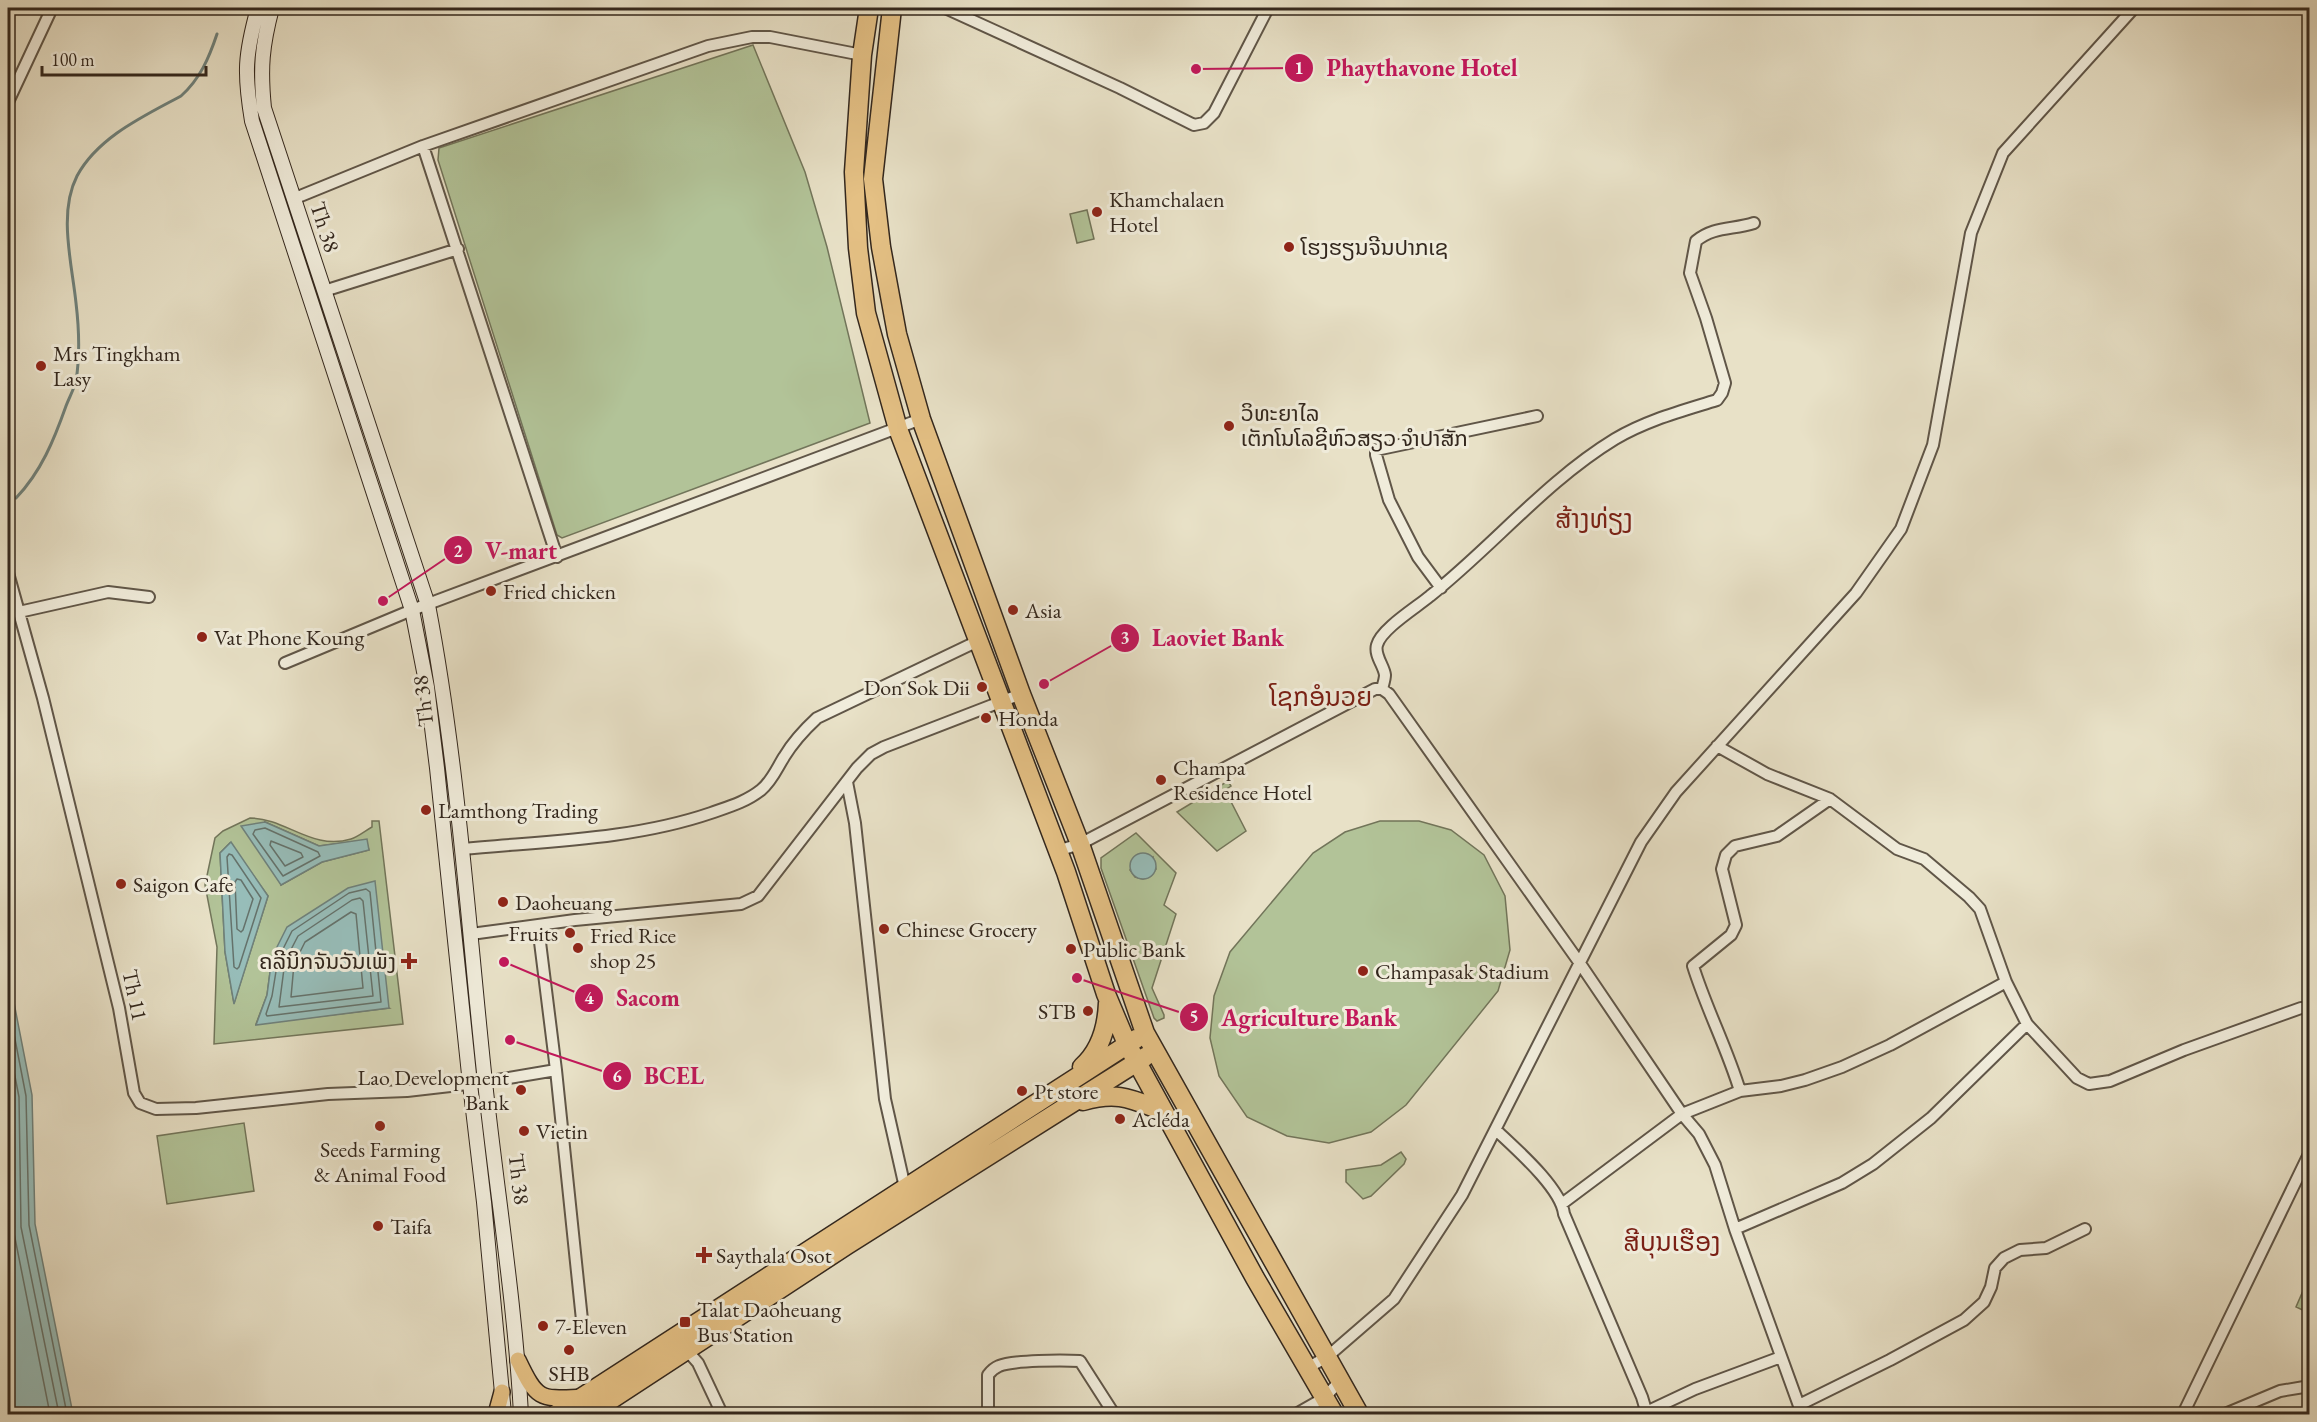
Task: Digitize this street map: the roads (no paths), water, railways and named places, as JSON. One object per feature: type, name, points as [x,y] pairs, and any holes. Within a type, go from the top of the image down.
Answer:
[{"type":"highway","points":[[869,8],[862,55],[854,172],[858,248],[866,314],[898,429],[1002,702],[1108,999],[1127,1044],[1334,1414]]},
{"type":"highway","points":[[892,8],[873,179],[881,247],[897,334],[921,419],[1021,694],[1080,844],[1145,1033],[1359,1414]]},
{"type":"highway","points":[[1058,1088],[1093,1058],[1107,1022],[1108,999]]},
{"type":"highway","points":[[589,1414],[682,1345],[908,1196],[1058,1088],[1145,1033]]},
{"type":"highway","points":[[908,1196],[1067,1106],[1155,1051]]},
{"type":"highway","points":[[1067,1106],[1103,1096],[1125,1096],[1163,1111]]},
{"type":"highway","points":[[556,1414],[585,1396],[682,1345]]},
{"type":"main road","points":[[518,1360],[531,1388],[539,1395],[551,1399],[585,1396]]},
{"type":"main road","points":[[496,1414],[502,1392]]},
{"type":"street","points":[[8,102],[52,8]]},
{"type":"street","name":"Th 38","points":[[258,8],[248,44],[245,67],[252,121],[412,610],[427,687],[484,1202],[504,1414]]},
{"type":"street","name":"Th 38","points":[[272,8],[263,42],[261,81],[264,108],[428,605],[441,675],[462,849],[485,1082],[511,1281],[521,1414]]},
{"type":"street","points":[[945,8],[1120,88],[1194,125],[1204,123],[1214,113],[1268,8]]},
{"type":"street","points":[[1307,1368],[1328,1357],[1394,1299],[1462,1195],[1641,842],[1676,792],[1856,593],[1901,529],[1924,474],[1933,445],[1971,234],[2003,153],[2134,8]]},
{"type":"street","points":[[293,199],[423,146],[708,46],[752,37],[770,37],[862,55]]},
{"type":"street","points":[[423,146],[557,557]]},
{"type":"street","points":[[1383,689],[1385,675],[1377,652],[1378,642],[1390,628],[1440,588],[1534,502],[1591,455],[1646,422],[1717,400],[1725,383],[1690,273],[1696,241],[1713,230],[1754,223]]},
{"type":"street","points":[[324,291],[458,249]]},
{"type":"street","points":[[1440,588],[1418,557],[1389,500],[1376,450],[1537,416]]},
{"type":"street","points":[[285,663],[412,610],[921,419]]},
{"type":"street","name":"Th 11","points":[[8,573],[43,698],[119,1008],[134,1093],[140,1103],[156,1109],[196,1108],[328,1094],[407,1091],[556,1071]]},
{"type":"street","points":[[19,612],[108,592],[149,597]]},
{"type":"street","points":[[462,849],[648,831],[729,807],[762,789],[803,730],[817,718],[978,641]]},
{"type":"street","points":[[1057,851],[1080,844],[1375,689],[1383,689],[1389,694],[1579,962],[1682,1114],[1699,1134],[1715,1165],[1735,1229],[1801,1410],[1964,1320],[1984,1302],[1991,1287],[1995,1268],[2004,1258],[2020,1250],[2046,1248],[2085,1229]]},
{"type":"street","points":[[471,934],[575,920],[741,904],[758,896],[871,754],[1021,694]]},
{"type":"street","points":[[1717,746],[1767,774],[1830,799],[1897,849],[1924,859],[1969,897],[1980,909],[2006,982],[2027,1024],[2077,1078],[2089,1084],[2101,1084],[2184,1050],[2301,1008],[2310,1008]]},
{"type":"street","points":[[847,782],[855,823],[885,1099],[908,1196]]},
{"type":"street","points":[[1740,1091],[1730,1057],[1700,990],[1693,966],[1731,935],[1736,925],[1722,869],[1726,855],[1735,846],[1777,836],[1830,799]]},
{"type":"street","points":[[538,926],[582,1320],[586,1330]]},
{"type":"street","points":[[1563,1203],[1682,1114],[1740,1091],[1781,1086],[1842,1067],[1890,1045],[2006,982]]},
{"type":"street","points":[[1735,1229],[1842,1183],[1873,1164],[1931,1118],[2027,1024]]},
{"type":"street","points":[[1496,1130],[1528,1161],[1563,1203],[1564,1214],[1645,1414],[1695,1389],[1780,1357]]},
{"type":"street","points":[[2183,1414],[2310,1152]]},
{"type":"street","points":[[682,1345],[698,1364],[722,1414]]},
{"type":"street","points":[[988,1414],[988,1375],[994,1369],[1008,1364],[1070,1360],[1080,1361],[1114,1414]]},
{"type":"street","points":[[1296,1414],[1324,1398],[1341,1380]]},
{"type":"street","points":[[2225,1414],[2280,1391],[2310,1386]]},
{"type":"water","points":[[265,822],[319,846],[367,839],[369,850],[322,862],[281,885],[241,826]]},
{"type":"water","points":[[231,842],[268,896],[234,1004],[225,952],[220,853]]},
{"type":"water","points":[[1143,853],[1153,856],[1156,866],[1153,876],[1143,879],[1133,876],[1130,866],[1133,856]]},
{"type":"water","points":[[375,881],[389,1008],[256,1025],[267,995],[272,957],[287,927],[348,888]]},
{"type":"water","points":[[8,972],[32,1095],[35,1224],[73,1414],[8,1414]]},
{"type":"waterway","points":[[16,498],[33,477],[46,455],[76,381],[78,332],[67,222],[71,190],[77,176],[86,162],[109,139],[137,120],[181,96],[194,83],[217,34]]},
{"type":"place","name":"Phaythavone Hotel","points":[[1196,69]]},
{"type":"place","name":"Khamchalaen Hotel","points":[[1097,212]]},
{"type":"place","name":"ໂຮງຮຽນຈີນປາກເຊ","points":[[1289,247]]},
{"type":"place","name":"Mrs Tingkham Lasy","points":[[41,366]]},
{"type":"place","name":"ວິທະຍາໄລ ເຕັກໂນໂລຊີຫົວສຽວ ຈຳປາສັກ","points":[[1229,426]]},
{"type":"place","name":"Fried chicken","points":[[491,591]]},
{"type":"place","name":"V-mart","points":[[383,601]]},
{"type":"place","name":"Asia","points":[[1013,610]]},
{"type":"place","name":"Vat Phone Koung","points":[[202,637]]},
{"type":"place","name":"Laoviet Bank","points":[[1044,684]]},
{"type":"place","name":"Don Sok Dii","points":[[982,687]]},
{"type":"place","name":"Honda","points":[[986,718]]},
{"type":"place","name":"Champa Residence Hotel","points":[[1161,780]]},
{"type":"place","name":"Lamthong Trading","points":[[426,810]]},
{"type":"place","name":"Saigon Cafe","points":[[121,884]]},
{"type":"place","name":"Daoheuang","points":[[503,902]]},
{"type":"place","name":"Chinese Grocery","points":[[884,929]]},
{"type":"place","name":"Fruits","points":[[570,933]]},
{"type":"place","name":"Fried Rice shop 25","points":[[578,948]]},
{"type":"place","name":"Public Bank","points":[[1071,949]]},
{"type":"place","name":"ຄລີນິກຈັນວັນເພັງ","points":[[409,961]]},
{"type":"place","name":"Sacom","points":[[504,962]]},
{"type":"place","name":"Champasak Stadium","points":[[1363,971]]},
{"type":"place","name":"Agriculture Bank","points":[[1077,978]]},
{"type":"place","name":"STB","points":[[1088,1011]]},
{"type":"place","name":"BCEL","points":[[510,1040]]},
{"type":"place","name":"Lao Development Bank","points":[[521,1090]]},
{"type":"place","name":"Pt store","points":[[1022,1091]]},
{"type":"place","name":"Acléda","points":[[1120,1119]]},
{"type":"place","name":"Seeds Farming & Animal Food","points":[[380,1126]]},
{"type":"place","name":"Vietin","points":[[524,1131]]},
{"type":"place","name":"Taifa","points":[[378,1226]]},
{"type":"place","name":"Saythala Osot","points":[[704,1255]]},
{"type":"place","name":"Talat Daoheuang Bus Station","points":[[685,1322]]},
{"type":"place","name":"7-Eleven","points":[[543,1326]]},
{"type":"place","name":"SHB","points":[[569,1350]]},
{"type":"district","name":"ສ້າງທ່ຽງ","points":[[1594,519]]},
{"type":"district","name":"ໂຊກອໍນວຍ","points":[[1321,697]]},
{"type":"district","name":"ສີບຸນເຮືອງ","points":[[1672,1242]]}]
